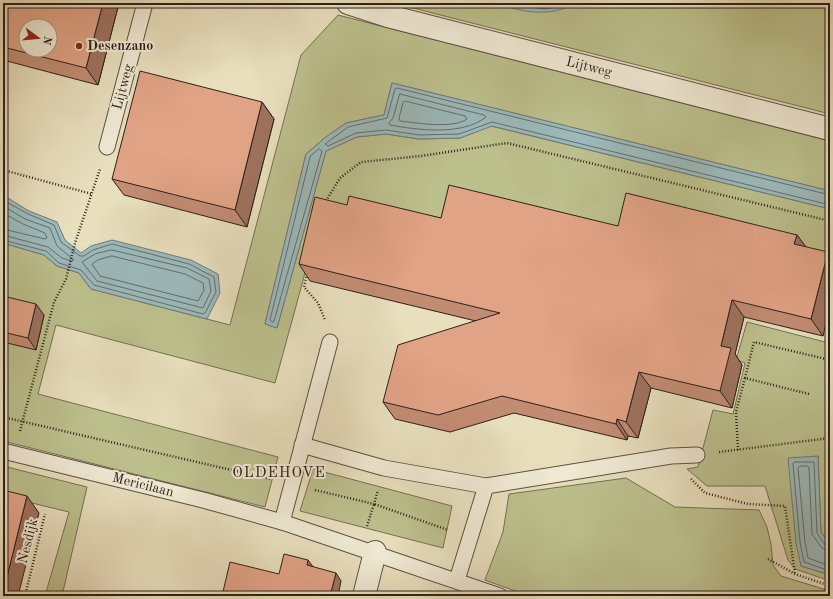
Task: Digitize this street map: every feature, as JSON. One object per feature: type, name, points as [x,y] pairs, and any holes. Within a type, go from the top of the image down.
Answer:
[{"type":"street","name":"Lijtweg","points":[[348,3],[390,9],[830,129]]},
{"type":"street","points":[[364,596],[367,549]]},
{"type":"lane","name":"Lijtweg","points":[[107,147],[145,3]]},
{"type":"lane","points":[[282,522],[330,342]]},
{"type":"lane","points":[[302,445],[384,468],[486,486],[671,456],[697,455]]},
{"type":"lane","name":"Mericilaan","points":[[9,453],[203,500],[282,522],[367,549],[500,596]]},
{"type":"lane","points":[[456,580],[486,486]]},
{"type":"path","points":[[325,203],[340,178],[361,162],[421,156],[507,143],[830,221]]},
{"type":"path","points":[[9,453],[22,422],[54,302],[66,279],[75,243],[107,147]]},
{"type":"path","points":[[3,170],[92,194]]},
{"type":"path","points":[[308,271],[304,286],[318,303],[330,342]]},
{"type":"path","points":[[738,450],[736,412],[754,342],[830,360]]},
{"type":"path","points":[[745,378],[809,394]]},
{"type":"path","points":[[3,417],[374,504],[469,538]]},
{"type":"path","points":[[697,455],[830,438]]},
{"type":"path","points":[[671,456],[683,472],[705,493],[748,504],[785,506],[795,574]]},
{"type":"path","points":[[367,549],[374,504]]},
{"type":"path","name":"Nesdijk","points":[[25,596],[45,514]]},
{"type":"path","points":[[768,560],[795,574],[830,586]]},
{"type":"green space","points":[[405,3],[830,3],[830,114],[405,6]]},
{"type":"green space","points":[[338,15],[830,141],[830,191],[392,83],[384,115],[346,123],[306,154],[265,324],[277,328],[326,151],[357,137],[386,134],[419,139],[460,138],[491,126],[830,209],[830,264],[628,239],[449,230],[323,207],[275,383],[56,325],[38,394],[278,457],[265,507],[3,441],[3,243],[44,255],[57,266],[79,273],[91,289],[230,325],[301,55]]},
{"type":"green space","points":[[747,322],[825,342],[830,325],[830,544],[821,532],[818,456],[801,566],[830,575],[830,581],[795,569],[788,560],[765,486],[707,486],[687,469],[698,467],[713,410],[733,414],[745,363],[736,360]]},
{"type":"green space","points":[[3,466],[87,487],[62,596],[45,596],[69,512],[3,496]]},
{"type":"green space","points":[[313,469],[452,506],[443,548],[300,511]]},
{"type":"green space","points":[[626,478],[675,507],[759,510],[767,527],[771,544],[773,565],[781,576],[830,591],[830,596],[529,596],[485,580],[503,532],[509,494]]},
{"type":"water","points":[[499,3],[571,3],[570,6],[562,9],[534,12],[516,9]]},
{"type":"water","points":[[392,83],[830,191],[830,209],[492,126],[460,138],[419,139],[386,134],[357,137],[326,151],[277,328],[265,324],[306,154],[346,123],[384,115]]},
{"type":"water","points":[[3,195],[29,211],[57,222],[65,240],[81,253],[91,246],[112,240],[191,260],[218,274],[220,293],[207,319],[91,289],[79,273],[57,266],[44,255],[3,243]]},
{"type":"water","points":[[818,456],[821,532],[830,544],[830,575],[801,566],[796,543],[788,458]]},
{"type":"building","points":[[3,3],[103,3],[86,68],[46,58],[58,58],[58,18],[18,18],[18,51],[3,47]]},
{"type":"building","points":[[140,71],[262,102],[235,210],[112,179]]},
{"type":"building","points":[[449,185],[618,226],[626,193],[797,235],[794,244],[828,252],[811,319],[732,300],[721,346],[731,348],[720,391],[639,372],[626,422],[617,419],[616,424],[502,396],[438,415],[383,402],[398,345],[500,313],[299,264],[315,197],[347,205],[349,196],[441,218]]},
{"type":"building","points":[[3,296],[36,304],[28,338],[3,332]]},
{"type":"building","points":[[3,490],[27,496],[3,593]]},
{"type":"building","points":[[284,554],[308,560],[307,565],[336,573],[330,596],[222,596],[230,562],[279,574]]},
{"type":"place","name":"Desenzano","points":[[79,46]]},
{"type":"district","name":"OLDEHOVE","points":[[279,473]]}]
